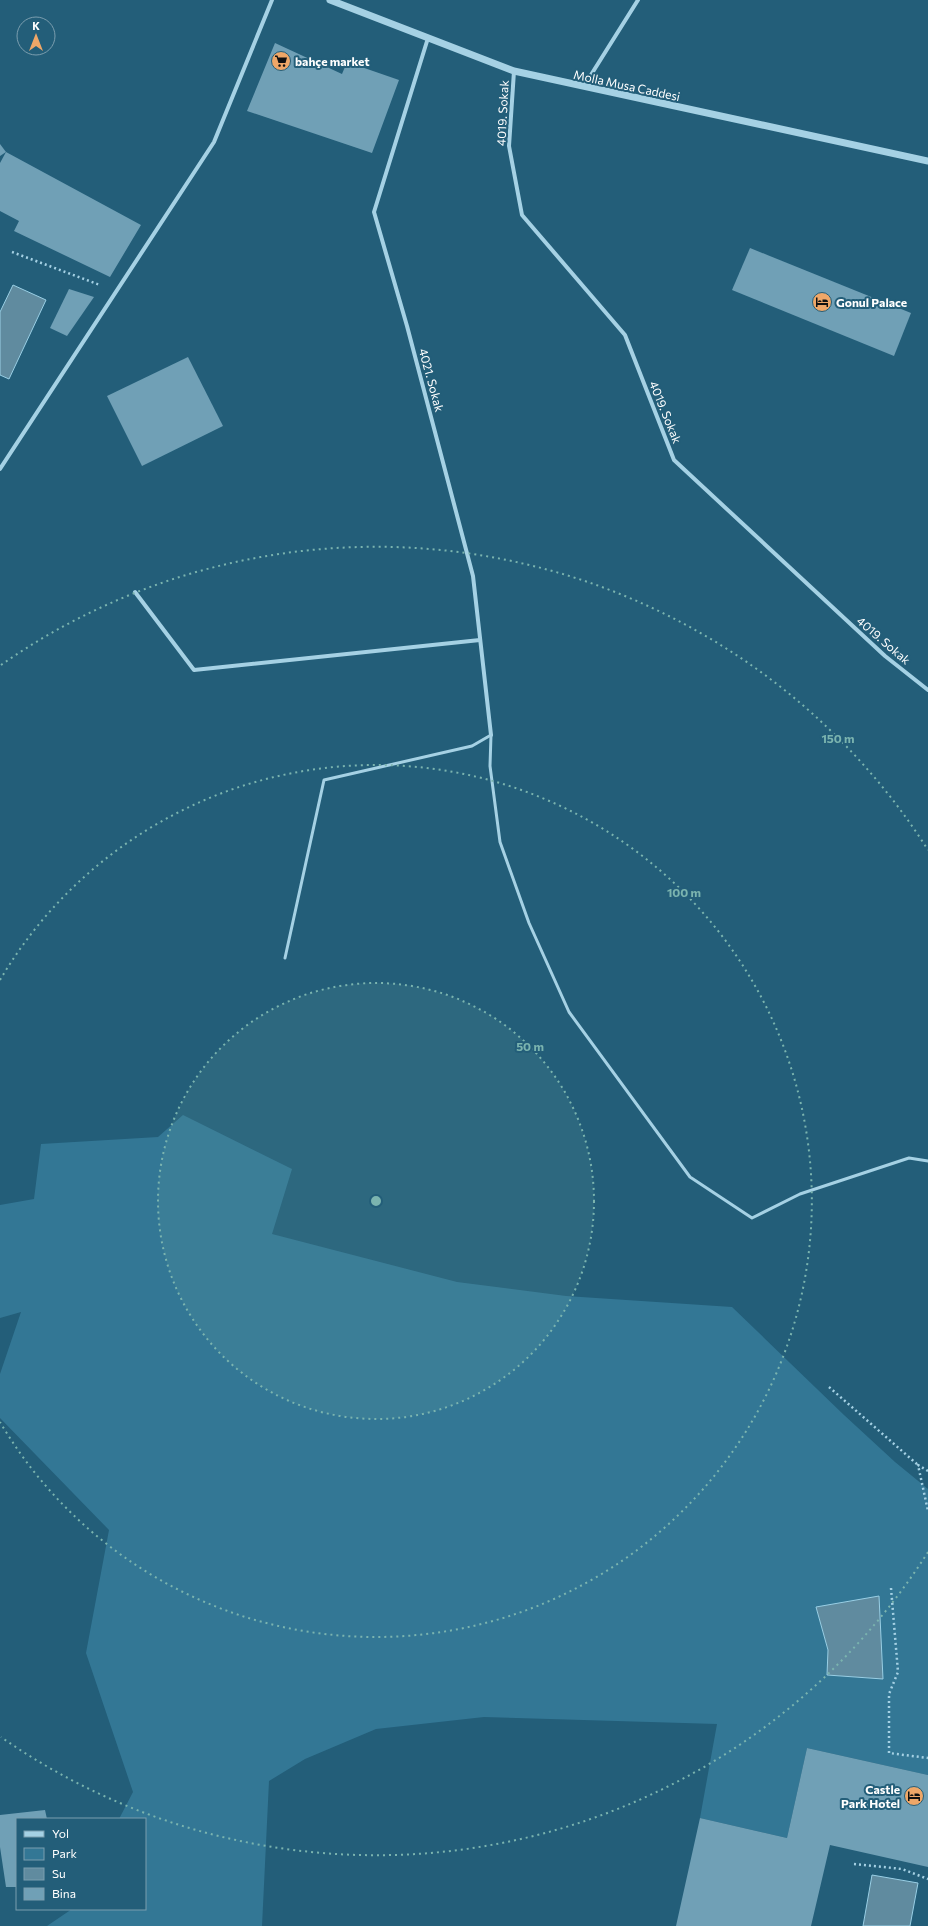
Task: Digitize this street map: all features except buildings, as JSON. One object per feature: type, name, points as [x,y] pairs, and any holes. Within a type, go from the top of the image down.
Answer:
[{"type":"street","points":[[0,469],[214,142],[272,0]]},
{"type":"street","name":"Molla Musa Caddesi","points":[[330,0],[514,72],[928,161]]},
{"type":"street","points":[[584,86],[638,0]]},
{"type":"street","name":"4021. Sokak","points":[[428,38],[374,212],[408,326],[473,576],[491,735]]},
{"type":"street","name":"4019. Sokak","points":[[514,72],[509,146],[522,215],[625,335],[674,460],[885,656],[928,690]]},
{"type":"street","points":[[135,592],[194,670],[480,640]]},
{"type":"lane","points":[[285,958],[324,780],[472,746],[491,735]]},
{"type":"lane","points":[[491,735],[490,766],[500,842],[529,923],[569,1012],[690,1177],[752,1218],[800,1194],[909,1158],[928,1161]]},
{"type":"path","points":[[12,252],[118,290]]},
{"type":"path","points":[[829,1386],[918,1465],[928,1471]]},
{"type":"path","points":[[918,1465],[928,1510]]},
{"type":"path","points":[[891,1588],[898,1672],[889,1694],[889,1753],[928,1758]]},
{"type":"path","points":[[854,1864],[902,1869],[928,1879]]},
{"type":"green space","points":[[183,1115],[292,1169],[272,1234],[457,1282],[566,1296],[732,1307],[844,1415],[895,1462],[928,1489],[928,1775],[807,1748],[787,1838],[700,1818],[717,1724],[484,1717],[376,1729],[305,1759],[269,1781],[262,1926],[47,1926],[71,1910],[146,1910],[146,1818],[120,1818],[133,1792],[86,1653],[109,1530],[0,1418],[0,1374],[21,1312],[0,1318],[0,1205],[34,1199],[41,1144],[158,1137]],"holes":[[[816,1607],[881,1641],[883,1679],[827,1675],[828,1650]]]},
{"type":"water","points":[[13,285],[46,300],[9,379],[0,375],[0,312]]},
{"type":"water","points":[[879,1596],[883,1679],[827,1675],[828,1650],[816,1607]]},
{"type":"water","points":[[872,1875],[918,1883],[910,1926],[863,1926]]},
{"type":"place","name":"bahçe market","points":[[281,61]]},
{"type":"place","name":"Gonul Palace","points":[[822,302]]},
{"type":"place","name":"Castle Park Hotel","points":[[914,1796]]}]
